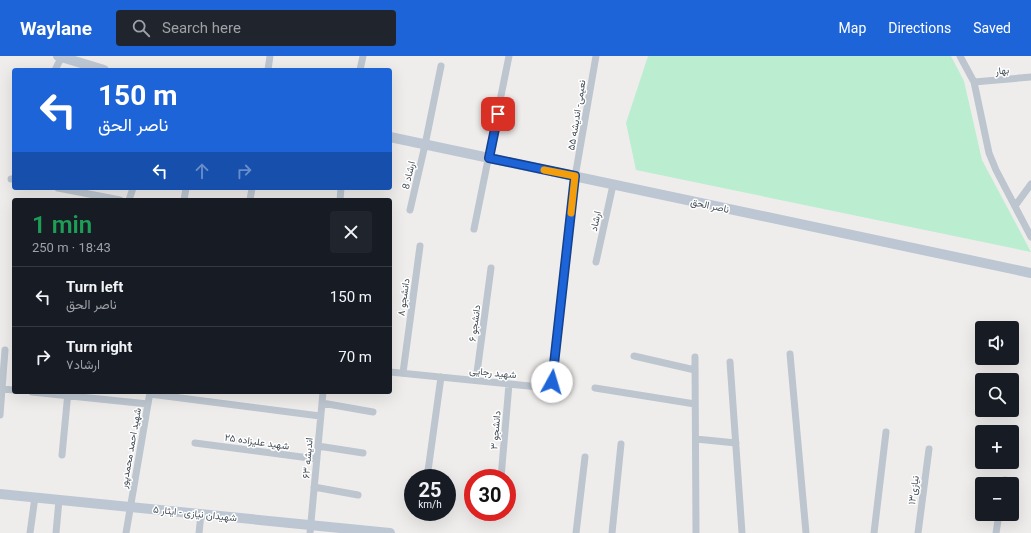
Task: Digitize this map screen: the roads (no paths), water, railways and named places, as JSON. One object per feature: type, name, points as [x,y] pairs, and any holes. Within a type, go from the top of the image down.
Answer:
[{"type":"street","points":[[56,68],[61,56],[98,68]]},
{"type":"street","points":[[268,68],[270,56]]},
{"type":"street","points":[[360,68],[363,56]]},
{"type":"street","points":[[474,229],[509,56]]},
{"type":"street","name":"نعیمی- اندیشه ۵۵","points":[[575,176],[596,56]]},
{"type":"street","points":[[960,56],[974,82],[989,153],[996,170],[1031,237]]},
{"type":"street","name":"ارشاد 8","points":[[410,210],[441,66]]},
{"type":"street","name":"بهار","points":[[974,82],[1031,77]]},
{"type":"street","name":"ناصر الحق","points":[[392,137],[1031,273]]},
{"type":"street","name":"شهید رجایی","points":[[392,372],[549,388],[552,382],[575,176]]},
{"type":"street","points":[[1015,206],[1031,184]]},
{"type":"street","name":"ارشاد","points":[[596,262],[613,185]]},
{"type":"street","points":[[68,190],[110,198]]},
{"type":"street","name":"دانشجو ۸","points":[[403,373],[420,246]]},
{"type":"street","name":"دانشجو ۶","points":[[476,380],[491,268]]},
{"type":"street","points":[[0,415],[5,350]]},
{"type":"street","points":[[790,354],[806,533]]},
{"type":"street","points":[[634,356],[695,370]]},
{"type":"street","points":[[695,357],[696,533]]},
{"type":"street","points":[[730,362],[742,533]]},
{"type":"street","points":[[428,469],[442,377]]},
{"type":"street","name":"دانشجو ۳","points":[[502,469],[509,384]]},
{"type":"street","points":[[595,388],[695,404]]},
{"type":"street","points":[[2,389],[12,390]]},
{"type":"street","points":[[62,455],[68,394],[148,404]]},
{"type":"street","name":"شهید احمد محمدپور","points":[[126,533],[150,394]]},
{"type":"street","points":[[157,394],[320,416]]},
{"type":"street","name":"اندیشه ۶۳","points":[[310,529],[323,394]]},
{"type":"street","points":[[322,403],[373,412]]},
{"type":"street","points":[[874,533],[886,432]]},
{"type":"street","points":[[696,439],[736,443]]},
{"type":"street","name":"شهید علیزاده ۲۵","points":[[195,443],[317,459]]},
{"type":"street","points":[[612,533],[621,444]]},
{"type":"street","points":[[318,446],[363,453]]},
{"type":"street","name":"نیازی۱۳","points":[[918,533],[929,449]]},
{"type":"street","points":[[576,533],[585,457]]},
{"type":"street","points":[[314,487],[358,495]]},
{"type":"street","name":"شهیدان نیازی - ایثار ۵","points":[[0,494],[201,514],[310,529],[390,533]]},
{"type":"street","points":[[30,533],[35,497]]},
{"type":"street","points":[[56,533],[59,500]]},
{"type":"street","points":[[199,533],[201,514]]},
{"type":"street","points":[[996,533],[998,521]]}]
